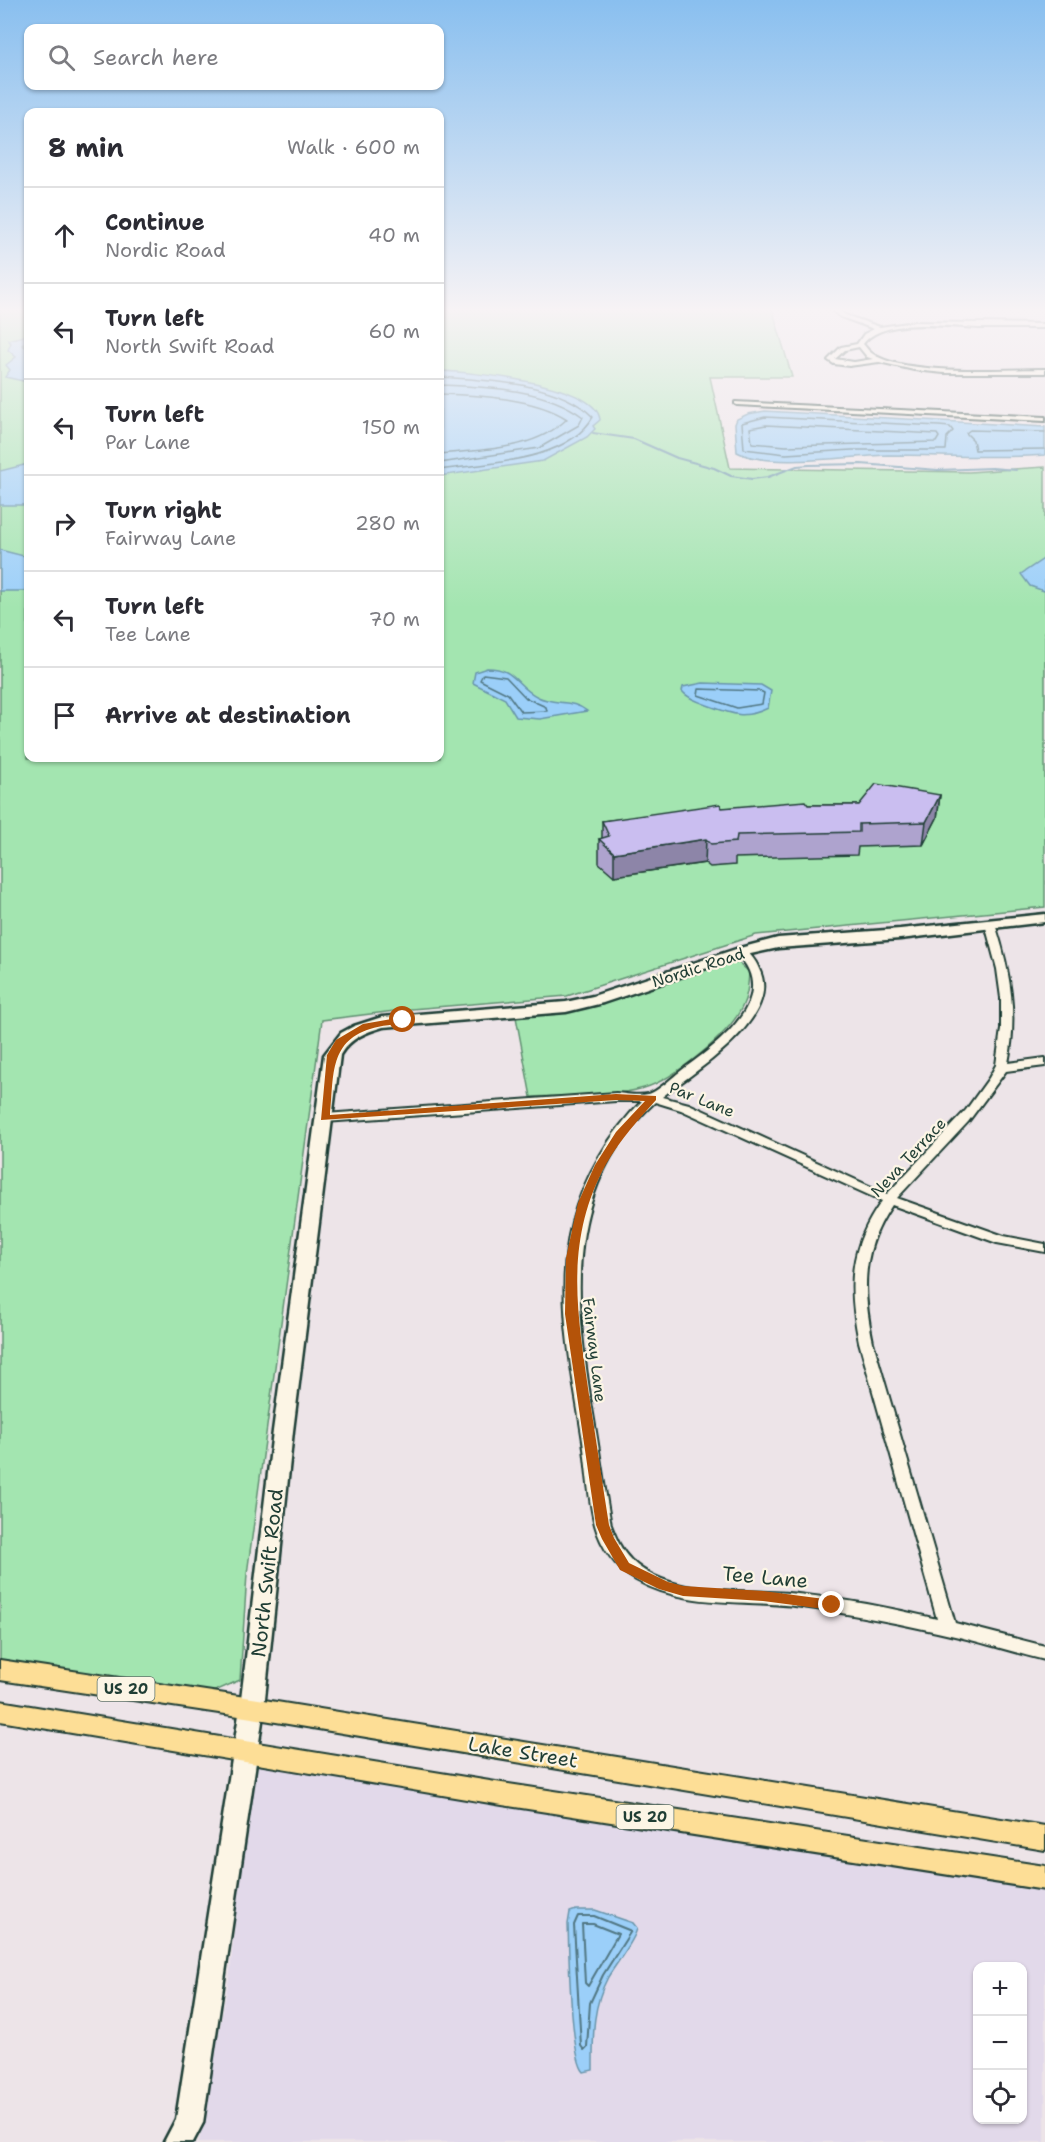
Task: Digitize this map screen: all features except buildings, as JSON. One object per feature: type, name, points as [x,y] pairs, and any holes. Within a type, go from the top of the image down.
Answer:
[{"type":"main road","name":"Lake Street","points":[[0,1670],[252,1708],[1045,1838]]},
{"type":"main road","name":"US 20","points":[[0,1711],[245,1753],[758,1835],[1045,1878]]},
{"type":"street","points":[[832,408],[1045,419]]},
{"type":"street","name":"Nordic Road","points":[[354,1032],[382,1022],[566,1007],[741,952],[788,942],[1045,918]]},
{"type":"street","name":"Neva Terrace","points":[[948,1628],[859,1314],[857,1289],[859,1262],[866,1237],[888,1199],[958,1128],[1001,1068],[1009,1021],[1008,992],[990,924]]},
{"type":"street","name":"Fairway Lane","points":[[625,1566],[608,1539],[603,1525],[571,1314],[570,1274],[575,1239],[584,1203],[600,1165],[619,1134],[653,1098],[730,1040],[742,1025],[750,1011],[757,984],[756,973],[741,952]]},
{"type":"street","name":"North Swift Road","points":[[188,2136],[252,1708],[283,1431],[332,1055],[339,1042],[354,1032]]},
{"type":"street","points":[[1001,1068],[1045,1062]]},
{"type":"street","name":"Par Lane","points":[[325,1118],[616,1097],[653,1098],[685,1107],[888,1199],[1002,1240],[1045,1248]]},
{"type":"street","name":"Tee Lane","points":[[625,1566],[664,1586],[683,1591],[789,1599],[948,1628],[1045,1653]]},
{"type":"shaded area","points":[[251,1762],[1045,1887],[1045,2142],[199,2142],[230,1973]]},
{"type":"green space","points":[[0,408],[24,408],[24,762],[444,762],[444,408],[717,408],[730,468],[969,472],[1045,467],[1045,907],[756,935],[567,996],[411,1009],[322,1020],[247,1574],[240,1680],[195,1700],[0,1666]]},
{"type":"green space","points":[[721,963],[739,963],[749,972],[744,1003],[735,1018],[713,1043],[685,1066],[656,1083],[632,1091],[531,1097],[516,1017],[565,1012],[590,1006]]},
{"type":"water","points":[[444,408],[594,408],[600,420],[593,426],[595,429],[587,437],[543,461],[444,475]]},
{"type":"water","points":[[765,411],[1045,427],[1045,455],[986,457],[888,455],[788,461],[751,457],[737,452],[735,424],[737,419]]},
{"type":"water","points":[[24,465],[24,505],[0,505],[0,471]]},
{"type":"water","points":[[0,550],[24,556],[24,591],[0,591]]},
{"type":"water","points":[[1045,558],[1044,591],[1030,586],[1021,574]]},
{"type":"water","points":[[487,668],[510,674],[530,693],[538,697],[570,703],[587,711],[540,719],[516,717],[505,699],[473,683],[475,672]]},
{"type":"water","points":[[703,683],[761,685],[771,691],[768,708],[752,714],[731,713],[693,700],[682,691],[683,687]]},
{"type":"water","points":[[595,1910],[633,1923],[637,1928],[633,1939],[603,1988],[594,2022],[593,2070],[584,2072],[579,2063],[573,2026],[570,1978],[568,1924],[570,1912]]},
{"type":"waterway","points":[[593,433],[634,439],[677,458],[714,468],[731,476],[752,479],[768,477],[797,466],[809,465],[861,464],[938,470],[992,468],[1016,470]]},
{"type":"route","points":[[403,1020],[366,1026],[339,1042],[332,1055],[325,1118],[616,1097],[653,1098],[619,1134],[600,1165],[584,1203],[575,1239],[570,1274],[571,1314],[603,1525],[608,1539],[625,1566],[664,1586],[683,1591],[763,1596],[832,1605]]}]
